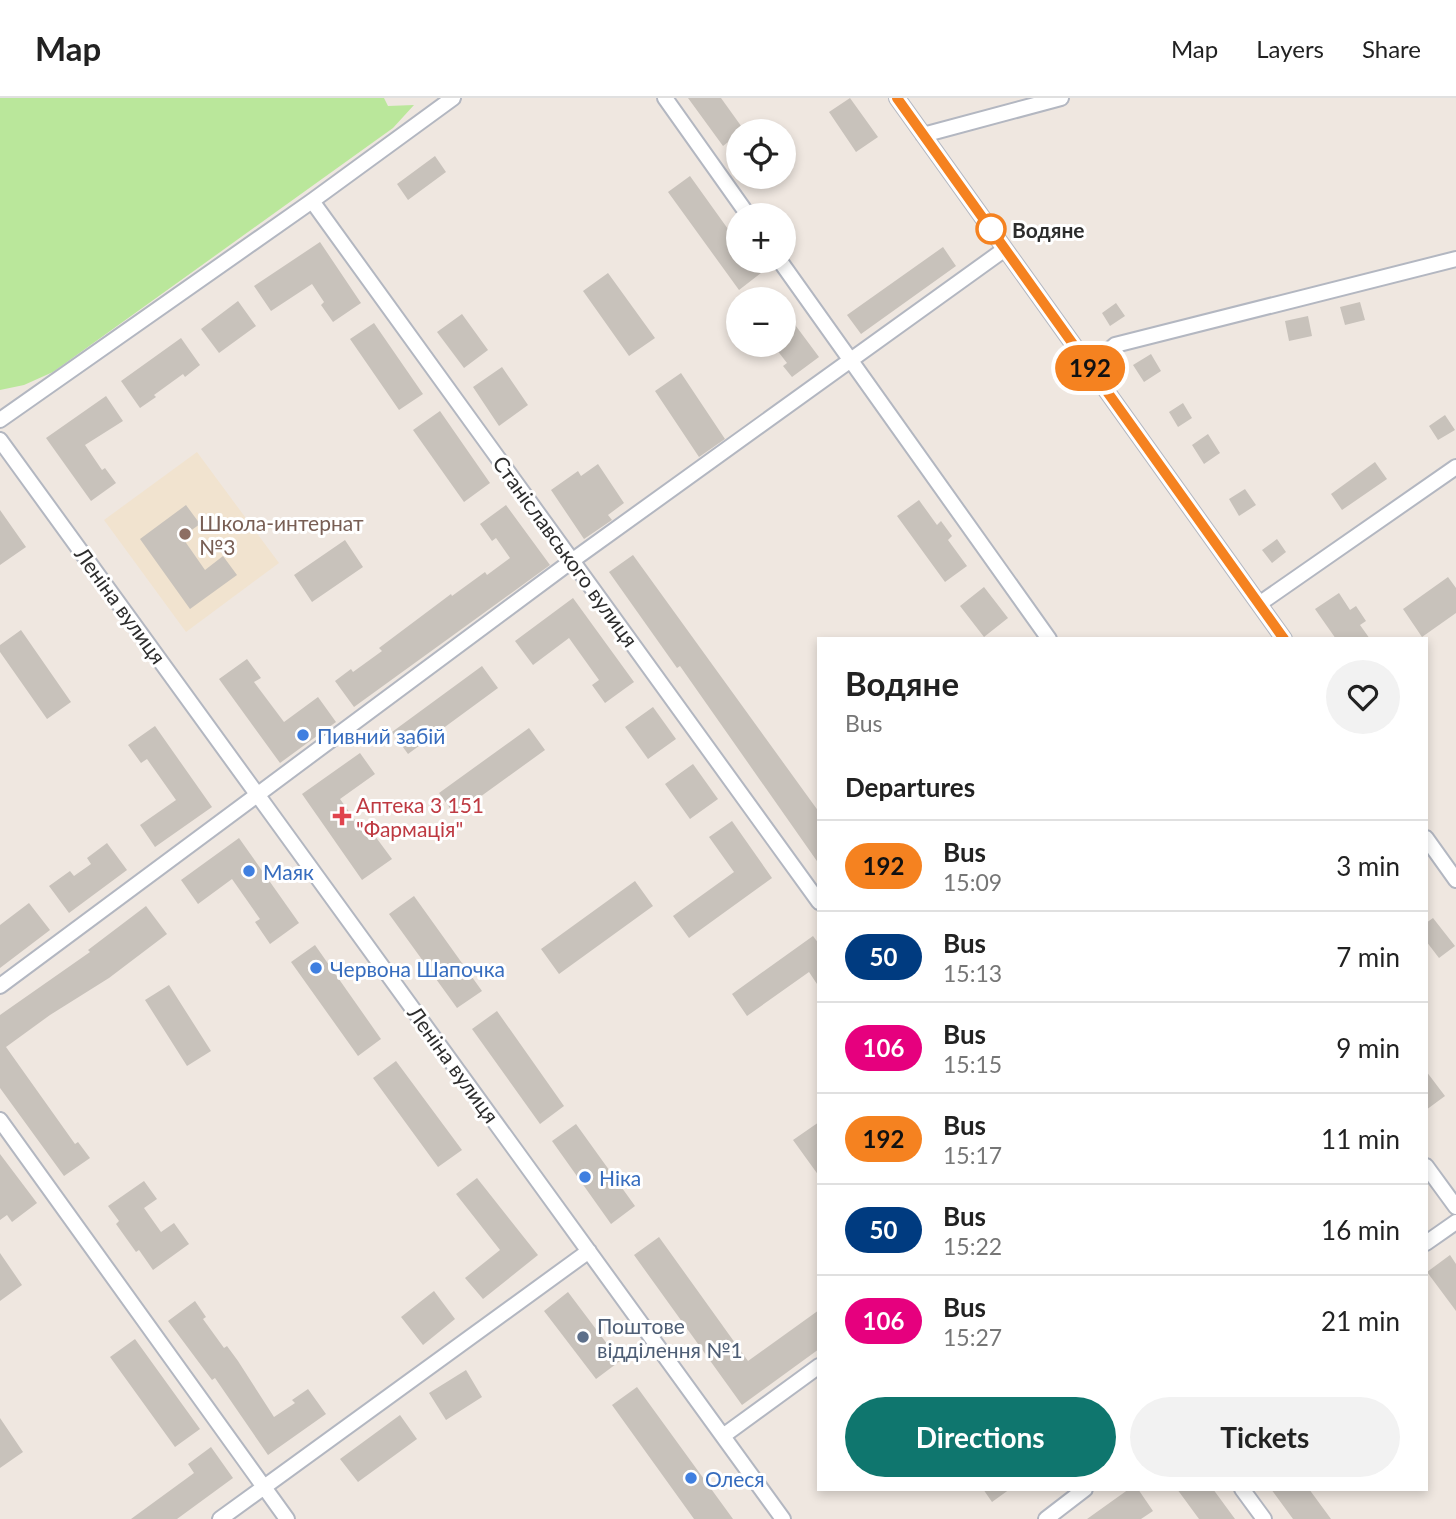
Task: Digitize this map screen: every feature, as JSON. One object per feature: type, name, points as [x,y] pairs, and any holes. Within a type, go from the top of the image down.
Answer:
[{"type":"street","points":[[0,420],[312,201],[453,98]]},
{"type":"street","points":[[665,98],[739,203]]},
{"type":"street","points":[[897,98],[1283,637]]},
{"type":"street","points":[[923,135],[1061,98]]},
{"type":"street","name":"Станіславського вулиця","points":[[312,201],[817,899]]},
{"type":"street","points":[[0,986],[573,560],[1005,249]]},
{"type":"street","points":[[1089,368],[1115,345],[1456,259]]},
{"type":"street","points":[[789,273],[1048,637]]},
{"type":"street","name":"Леніна вулиця","points":[[0,440],[783,1519]]},
{"type":"street","points":[[1259,604],[1456,467]]},
{"type":"street","points":[[1428,841],[1456,880]]},
{"type":"street","points":[[0,1120],[287,1519]]},
{"type":"street","points":[[1428,1169],[1456,1207]]},
{"type":"street","points":[[1428,1242],[1456,1222]]},
{"type":"street","points":[[220,1519],[589,1251]]},
{"type":"street","points":[[723,1436],[817,1367]]},
{"type":"street","points":[[1046,1519],[1082,1491]]},
{"type":"street","points":[[1243,1491],[1264,1519]]},
{"type":"shaded area","name":"Школа-интернат №3","points":[[197,452],[279,563],[186,632],[104,520]]},
{"type":"green space","points":[[0,98],[384,98],[388,106],[414,105],[393,128],[53,372],[24,385],[0,390]]},
{"type":"building","points":[[688,98],[721,98],[736,119],[726,119],[726,144],[723,146]]},
{"type":"building","points":[[850,98],[878,137],[856,152],[829,112]]},
{"type":"building","points":[[435,156],[446,172],[408,200],[397,184]]},
{"type":"building","points":[[690,176],[726,226],[726,272],[668,192]]},
{"type":"building","points":[[320,242],[361,303],[333,322],[321,305],[324,302],[312,284],[271,311],[254,286]]},
{"type":"building","points":[[943,247],[956,266],[861,334],[847,315]]},
{"type":"building","points":[[608,273],[655,338],[629,356],[583,291]]},
{"type":"building","points":[[727,273],[761,273],[743,287],[737,287]]},
{"type":"building","points":[[238,301],[256,326],[219,353],[201,329]]},
{"type":"building","points":[[1360,302],[1365,320],[1345,325],[1340,307]]},
{"type":"building","points":[[1116,303],[1125,316],[1110,326],[1102,313]]},
{"type":"building","points":[[462,314],[488,350],[464,368],[437,332]]},
{"type":"building","points":[[1308,316],[1312,336],[1289,341],[1285,321]]},
{"type":"building","points":[[374,323],[423,394],[399,410],[350,339]]},
{"type":"building","points":[[796,326],[819,357],[792,377],[783,366],[787,363],[782,357],[796,357]]},
{"type":"building","points":[[181,338],[200,365],[185,377],[183,374],[140,408],[121,381]]},
{"type":"building","points":[[1151,354],[1161,371],[1144,382],[1133,365]]},
{"type":"building","points":[[502,367],[528,405],[499,426],[473,387]]},
{"type":"building","points":[[681,373],[725,439],[699,457],[655,391]]},
{"type":"building","points":[[106,396],[123,421],[85,445],[102,470],[105,468],[116,483],[91,501],[46,438]]},
{"type":"building","points":[[1183,403],[1192,418],[1178,427],[1169,412]]},
{"type":"building","points":[[440,411],[490,483],[464,502],[413,430]]},
{"type":"building","points":[[1445,415],[1455,430],[1438,440],[1429,426]]},
{"type":"building","points":[[1208,434],[1220,453],[1204,464],[1192,445]]},
{"type":"building","points":[[1375,462],[1387,479],[1342,510],[1331,494]]},
{"type":"building","points":[[598,464],[624,503],[608,515],[612,520],[584,539],[551,490],[578,471],[581,476]]},
{"type":"building","points":[[1245,489],[1256,505],[1239,516],[1229,499]]},
{"type":"building","points":[[919,500],[937,525],[941,521],[952,536],[948,540],[967,566],[945,582],[897,516]]},
{"type":"building","points":[[186,505],[200,524],[182,537],[205,570],[223,556],[237,575],[190,609],[140,539]]},
{"type":"building","points":[[506,505],[550,565],[354,707],[335,681],[382,651],[379,648],[451,594],[452,596],[485,572],[487,575],[510,558],[496,538],[492,541],[480,524]]},
{"type":"building","points":[[0,510],[26,547],[0,565]]},
{"type":"building","points":[[1277,539],[1286,552],[1272,563],[1262,550]]},
{"type":"building","points":[[345,540],[363,567],[312,602],[294,575]]},
{"type":"building","points":[[633,555],[817,809],[817,861],[680,666],[677,668],[609,572]]},
{"type":"building","points":[[1448,577],[1456,588],[1456,613],[1422,637],[1403,609]]},
{"type":"building","points":[[984,587],[1008,618],[984,637],[960,606]]},
{"type":"building","points":[[1339,593],[1350,610],[1356,606],[1366,621],[1360,625],[1369,637],[1335,637],[1315,609]]},
{"type":"building","points":[[573,598],[634,682],[605,703],[592,685],[599,680],[569,638],[533,665],[515,641]]},
{"type":"building","points":[[21,630],[71,702],[47,719],[0,652],[0,645]]},
{"type":"building","points":[[247,659],[261,678],[254,682],[284,722],[318,697],[336,722],[280,763],[219,679]]},
{"type":"building","points":[[482,666],[498,688],[408,754],[392,732]]},
{"type":"building","points":[[653,707],[676,739],[648,759],[625,727]]},
{"type":"building","points":[[155,726],[212,807],[155,847],[140,825],[176,800],[147,759],[141,763],[128,745]]},
{"type":"building","points":[[529,728],[545,750],[455,815],[439,793]]},
{"type":"building","points":[[360,753],[375,774],[340,799],[369,840],[375,836],[392,859],[362,880],[302,794]]},
{"type":"building","points":[[693,764],[718,799],[690,819],[665,784]]},
{"type":"building","points":[[732,821],[772,878],[689,938],[673,916],[734,872],[709,837]]},
{"type":"building","points":[[239,838],[299,923],[270,944],[255,922],[260,919],[232,879],[198,904],[181,880]]},
{"type":"building","points":[[107,843],[127,870],[69,913],[49,886],[70,871],[74,876],[91,864],[87,858]]},
{"type":"building","points":[[635,881],[653,906],[559,974],[541,949]]},
{"type":"building","points":[[414,896],[482,991],[457,1008],[389,914]]},
{"type":"building","points":[[29,903],[50,930],[0,968],[0,925]]},
{"type":"building","points":[[146,906],[167,934],[109,978],[6,1047],[75,1144],[78,1142],[90,1158],[64,1176],[0,1088],[0,1015],[90,952],[88,950]]},
{"type":"building","points":[[1433,918],[1455,946],[1439,958],[1428,944],[1428,922]]},
{"type":"building","points":[[813,936],[817,941],[817,984],[809,972],[747,1016],[732,994]]},
{"type":"building","points":[[315,945],[381,1039],[358,1056],[291,962]]},
{"type":"building","points":[[169,985],[211,1051],[187,1066],[145,1000]]},
{"type":"building","points":[[497,1011],[564,1106],[540,1124],[472,1029]]},
{"type":"building","points":[[396,1061],[462,1150],[438,1167],[373,1078]]},
{"type":"building","points":[[1428,1074],[1445,1096],[1428,1109]]},
{"type":"building","points":[[817,1123],[817,1173],[793,1140]]},
{"type":"building","points":[[576,1124],[635,1206],[611,1224],[552,1141]]},
{"type":"building","points":[[0,1154],[37,1203],[12,1222],[7,1215],[0,1220]]},
{"type":"building","points":[[477,1178],[538,1255],[483,1299],[465,1278],[500,1250],[456,1194]]},
{"type":"building","points":[[144,1181],[157,1199],[144,1208],[161,1232],[174,1223],[189,1244],[153,1270],[116,1224],[119,1221],[108,1206]]},
{"type":"building","points":[[659,1237],[748,1361],[817,1311],[817,1350],[742,1405],[634,1255]]},
{"type":"building","points":[[0,1253],[22,1285],[0,1301]]},
{"type":"building","points":[[1450,1255],[1456,1264],[1456,1311],[1428,1273]]},
{"type":"building","points":[[434,1291],[455,1319],[423,1345],[401,1317]]},
{"type":"building","points":[[568,1292],[620,1361],[596,1379],[544,1311]]},
{"type":"building","points":[[195,1301],[206,1317],[203,1319],[224,1348],[227,1346],[238,1361],[274,1417],[295,1403],[292,1400],[308,1389],[326,1414],[268,1455],[215,1378],[212,1380],[168,1321]]},
{"type":"building","points":[[135,1339],[200,1429],[175,1447],[110,1357]]},
{"type":"building","points":[[466,1370],[482,1397],[446,1420],[429,1393]]},
{"type":"building","points":[[637,1387],[733,1519],[694,1519],[612,1405]]},
{"type":"building","points":[[400,1415],[417,1439],[358,1482],[340,1459]]},
{"type":"building","points":[[0,1418],[23,1452],[0,1468]]},
{"type":"building","points":[[211,1447],[233,1478],[177,1519],[131,1519],[194,1473],[188,1464]]},
{"type":"building","points":[[984,1491],[1007,1491],[992,1502]]},
{"type":"building","points":[[1126,1491],[1139,1491],[1153,1511],[1141,1519],[1087,1519]]},
{"type":"building","points":[[1178,1491],[1214,1491],[1235,1519],[1199,1519]]},
{"type":"building","points":[[1272,1491],[1310,1491],[1331,1519],[1293,1519]]},
{"type":"bus line","name":"192","points":[[897,98],[1283,637]]},
{"type":"place","name":"Водяне","points":[[991,229]]},
{"type":"place","name":"Школа-интернат №3","points":[[185,534]]},
{"type":"place","name":"Пивний забій","points":[[303,735]]},
{"type":"place","name":"Аптека 3 151 \"Фармація\"","points":[[342,816]]},
{"type":"place","name":"Маяк","points":[[249,871]]},
{"type":"place","name":"Червона Шапочка","points":[[316,968]]},
{"type":"place","name":"Ніка","points":[[585,1177]]},
{"type":"place","name":"Поштове відділення №1","points":[[583,1337]]},
{"type":"place","name":"Олеся","points":[[691,1478]]}]
